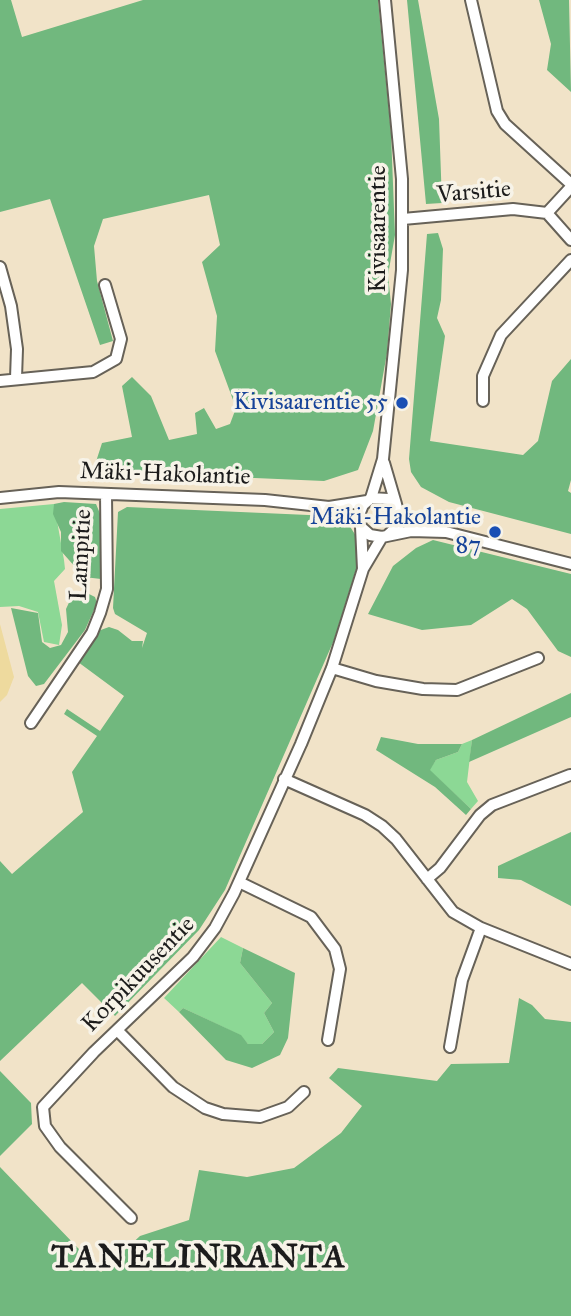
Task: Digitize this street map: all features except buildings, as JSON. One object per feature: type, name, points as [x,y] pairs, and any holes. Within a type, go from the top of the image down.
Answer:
[{"type":"street","name":"Kivisaarentie","points":[[369,500],[383,458],[400,312],[403,219],[400,136],[385,0]]},
{"type":"street","points":[[471,0],[497,111],[505,124],[571,186],[547,213],[571,240]]},
{"type":"street","name":"Varsitie","points":[[403,219],[513,209],[547,213]]},
{"type":"street","points":[[483,401],[484,376],[501,335],[571,260]]},
{"type":"street","points":[[0,267],[16,338],[16,378]]},
{"type":"street","points":[[0,381],[93,372],[116,359],[121,339],[105,285]]},
{"type":"street","name":"Kivisaarentie","points":[[383,458],[398,510]]},
{"type":"street","name":"Mäki-Hakolantie","points":[[0,498],[59,492],[265,500],[329,507],[369,500]]},
{"type":"street","name":"Lampitie","points":[[30,723],[92,633],[100,613],[107,589],[106,494]]},
{"type":"street","points":[[446,532],[411,531],[385,536],[370,535],[360,523],[360,509],[369,500],[388,499],[411,521],[571,564]]},
{"type":"street","name":"Mäki-Hakolantie","points":[[329,507],[360,523]]},
{"type":"street","points":[[385,536],[398,526],[398,510]]},
{"type":"street","name":"Korpikuusentie","points":[[360,523],[363,569]]},
{"type":"street","name":"Korpikuusentie","points":[[131,1218],[60,1147],[45,1126],[42,1112],[47,1100],[193,957],[215,928],[239,882],[332,668],[363,569],[385,536]]},
{"type":"street","points":[[332,668],[376,681],[423,689],[457,690],[538,658]]},
{"type":"street","points":[[427,879],[440,868],[480,815],[492,805],[570,775]]},
{"type":"street","points":[[284,779],[382,826],[453,912],[481,928],[571,964]]},
{"type":"street","points":[[239,882],[312,917],[335,949],[340,969],[328,1040]]},
{"type":"street","points":[[450,1047],[463,980],[481,928]]},
{"type":"street","points":[[117,1030],[173,1087],[205,1108],[223,1114],[260,1116],[288,1107],[304,1092]]},
{"type":"green space","points":[[0,0],[11,0],[22,37],[143,0],[378,0],[391,133],[395,235],[388,275],[391,304],[387,353],[373,431],[358,470],[324,481],[93,471],[102,443],[132,437],[122,386],[132,377],[151,396],[169,440],[197,434],[195,413],[204,408],[216,429],[230,424],[236,408],[215,351],[217,316],[202,262],[220,245],[209,195],[103,219],[94,246],[97,281],[113,341],[100,345],[50,199],[0,212]]},
{"type":"green space","points":[[407,0],[418,0],[439,119],[442,203],[426,204]]},
{"type":"green space","points":[[539,0],[569,0],[571,92],[547,70],[551,44]]},
{"type":"green space","points":[[438,233],[443,249],[441,300],[437,318],[445,336],[430,441],[523,455],[538,441],[552,381],[571,359],[571,480],[568,491],[571,493],[571,534],[449,502],[421,487],[411,472],[409,459],[427,234]]},
{"type":"green space","points":[[54,504],[65,569],[54,581],[62,625],[59,645],[44,642],[38,612],[19,606],[0,607],[0,509]]},
{"type":"green space","points":[[54,504],[96,504],[101,516],[101,579],[84,577],[61,551],[61,532],[53,514]]},
{"type":"green space","points":[[127,507],[331,516],[349,525],[356,536],[358,563],[334,640],[225,890],[199,930],[115,1016],[82,983],[0,1061],[0,861],[12,874],[83,812],[72,772],[97,736],[64,714],[67,709],[100,731],[124,696],[78,662],[98,631],[109,627],[118,630],[132,641],[143,641],[142,648],[147,633],[115,614],[113,608],[118,512]]},
{"type":"green space","points":[[433,540],[571,574],[571,657],[558,651],[527,609],[512,599],[471,625],[422,630],[368,614],[393,566],[416,548]]},
{"type":"green space","points":[[87,593],[95,597],[97,603],[85,630],[44,684],[36,686],[28,676],[11,608],[38,613],[42,642],[50,648],[61,645],[68,632],[66,609],[73,594]]},
{"type":"green space","points":[[571,693],[571,717],[469,762],[472,740]]},
{"type":"green space","points":[[381,737],[418,744],[462,744],[458,752],[436,760],[430,770],[471,809],[466,815],[435,787],[376,750]]},
{"type":"green space","points":[[472,740],[467,782],[478,801],[471,809],[429,770],[436,760],[458,752],[462,744]]},
{"type":"green space","points":[[571,832],[571,906],[521,880],[498,878],[498,866]]},
{"type":"green space","points":[[221,937],[243,948],[240,963],[272,1003],[264,1013],[274,1032],[262,1044],[248,1044],[240,1035],[183,1008],[179,1012],[164,998]]},
{"type":"green space","points":[[243,948],[295,973],[288,1038],[280,1055],[252,1068],[226,1060],[179,1012],[183,1008],[241,1035],[248,1044],[262,1044],[274,1032],[264,1013],[272,1003],[240,963]]},
{"type":"green space","points":[[519,998],[532,1005],[545,1019],[571,1022],[571,1316],[0,1316],[0,1167],[101,1272],[140,1236],[189,1220],[199,1170],[247,1177],[294,1168],[341,1133],[362,1106],[329,1078],[338,1068],[437,1081],[451,1064],[509,1063]]},
{"type":"green space","points":[[0,1071],[31,1103],[32,1124],[0,1156]]},
{"type":"sand","points":[[0,624],[14,677],[7,695],[0,702]]},
{"type":"place","name":"Kivisaarentie 55","points":[[402,403]]},
{"type":"place","name":"Mäki-Hakolantie 87","points":[[495,532]]},
{"type":"district","name":"TANELINRANTA","points":[[199,1259]]}]
